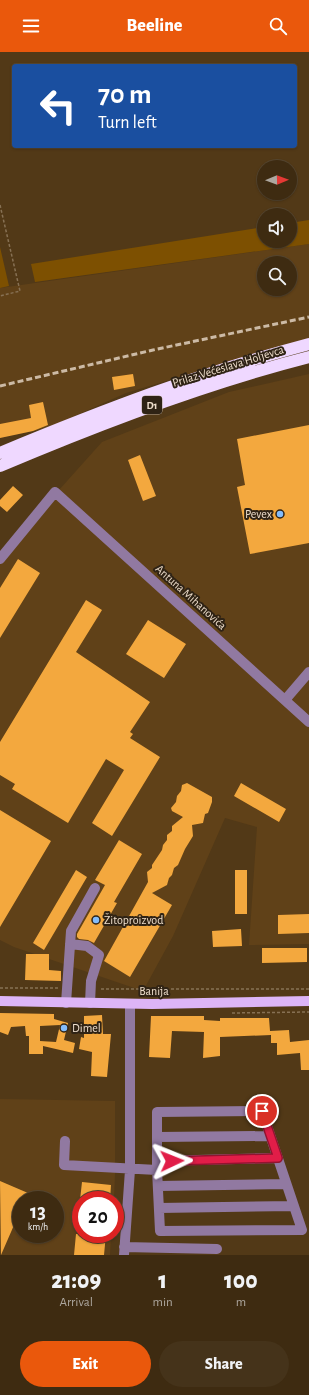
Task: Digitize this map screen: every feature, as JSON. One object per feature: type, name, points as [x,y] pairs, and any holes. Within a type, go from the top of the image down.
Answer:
[{"type":"highway","name":"Prilaz Većeslava Holjevca","points":[[0,453],[142,396],[242,363],[309,344]]},
{"type":"highway","name":"Prilaz Većeslava Holjevca","points":[[0,466],[150,406],[250,372],[309,357]]},
{"type":"main road","name":"Banija","points":[[0,1001],[130,1004],[309,1002]]},
{"type":"street","name":"Antuna Mihanovića","points":[[0,559],[55,492],[309,722]]},
{"type":"street","points":[[285,700],[309,672]]},
{"type":"street","points":[[66,1003],[72,930],[95,888]]},
{"type":"street","points":[[70,944],[87,946],[99,955],[90,981],[90,1003]]},
{"type":"street","points":[[130,1004],[130,1170],[124,1251],[200,1252],[217,1249]]},
{"type":"street","points":[[262,1111],[302,1230],[160,1231],[157,1137],[157,1112],[262,1111]]},
{"type":"street","points":[[157,1137],[270,1136]]},
{"type":"street","points":[[65,1141],[64,1165],[130,1170],[157,1166],[278,1158]]},
{"type":"street","points":[[158,1186],[286,1184]]},
{"type":"street","points":[[159,1208],[294,1206]]},
{"type":"path","points":[[0,205],[20,292],[0,296]]},
{"type":"path","points":[[0,988],[59,988]]},
{"type":"path","points":[[99,989],[309,989]]},
{"type":"shaded area","points":[[309,220],[309,244],[297,246],[297,222]]},
{"type":"shaded area","points":[[257,228],[257,248],[280,248],[35,282],[31,264]]},
{"type":"shaded area","points":[[309,244],[309,338],[126,393],[48,428],[0,438],[0,288],[281,248],[297,248],[297,246]]},
{"type":"shaded area","points":[[0,247],[9,286],[0,288]]},
{"type":"shaded area","points":[[309,374],[309,944],[249,945],[257,827],[225,818],[173,936],[143,991],[14,947],[0,940],[0,562],[59,490],[102,442],[229,392]]},
{"type":"shaded area","points":[[0,1099],[115,1101],[114,1191],[72,1191],[72,1243],[111,1243],[110,1255],[0,1255]]},
{"type":"building","points":[[133,374],[135,386],[114,390],[112,377]]},
{"type":"building","points":[[43,402],[48,425],[33,431],[0,438],[0,424],[31,418],[29,405]]},
{"type":"building","points":[[309,425],[309,543],[250,554],[237,487],[245,485],[237,439]]},
{"type":"building","points":[[140,455],[156,496],[143,501],[128,460]]},
{"type":"building","points":[[13,486],[23,495],[7,512],[0,506],[0,500]]},
{"type":"building","points":[[18,559],[40,573],[0,638],[0,588]]},
{"type":"building","points":[[86,600],[102,610],[76,652],[150,702],[130,732],[133,734],[130,738],[160,757],[112,836],[92,823],[124,770],[106,759],[68,823],[12,789],[15,784],[0,775],[0,742]]},
{"type":"building","points":[[148,620],[186,644],[164,678],[126,654]]},
{"type":"building","points":[[187,783],[212,797],[212,802],[208,813],[205,814],[203,823],[192,825],[193,836],[178,865],[174,868],[167,885],[152,893],[172,905],[130,977],[104,961],[148,882],[147,872],[152,868],[152,865],[162,850],[163,845],[167,840],[167,835],[172,831],[172,826],[183,817],[172,811],[171,808],[176,802],[182,785]]},
{"type":"building","points":[[241,783],[286,809],[279,822],[234,796]]},
{"type":"building","points":[[0,810],[51,841],[0,927]]},
{"type":"building","points":[[119,840],[142,854],[114,902],[117,903],[94,943],[88,940],[79,939],[77,934],[105,885],[95,880]]},
{"type":"building","points":[[76,870],[87,877],[44,950],[33,943]]},
{"type":"building","points":[[235,870],[247,870],[247,914],[235,914]]},
{"type":"building","points":[[309,914],[309,933],[278,934],[278,915]]},
{"type":"building","points":[[241,929],[242,946],[213,947],[212,931]]},
{"type":"building","points":[[262,948],[307,948],[307,962],[262,963]]},
{"type":"building","points":[[26,954],[49,954],[49,970],[61,971],[61,981],[25,980]]},
{"type":"building","points":[[0,1013],[54,1014],[54,1019],[68,1023],[64,1040],[75,1043],[73,1053],[43,1046],[43,1054],[29,1054],[29,1036],[26,1036],[25,1026],[11,1027],[8,1035],[0,1032]],"holes":[[[60,1025],[56,1042],[40,1041],[40,1026]]]},
{"type":"building","points":[[102,1015],[103,1034],[111,1034],[107,1077],[91,1076],[92,1052],[79,1049],[81,1037],[84,1038],[84,1016]]},
{"type":"building","points":[[151,1016],[204,1016],[204,1020],[220,1021],[220,1018],[269,1018],[270,1031],[289,1030],[290,1042],[309,1040],[309,1070],[301,1070],[300,1053],[277,1055],[277,1043],[271,1043],[271,1035],[220,1037],[220,1056],[203,1058],[204,1032],[172,1031],[170,1058],[149,1057]]},
{"type":"building","points":[[0,1181],[23,1191],[12,1191],[12,1230],[1,1255]]},
{"type":"building","points":[[82,1182],[111,1185],[111,1191],[81,1191]]},
{"type":"building","points":[[75,1243],[105,1243],[104,1255],[74,1255]]},
{"type":"railway","points":[[0,386],[153,350],[309,317]]},
{"type":"place","name":"Pevex","points":[[280,514]]},
{"type":"place","name":"Žitoproizvod","points":[[96,920]]},
{"type":"place","name":"Dimel","points":[[64,1028]]},
{"type":"route","points":[[172,1161],[278,1158],[262,1111]]}]
